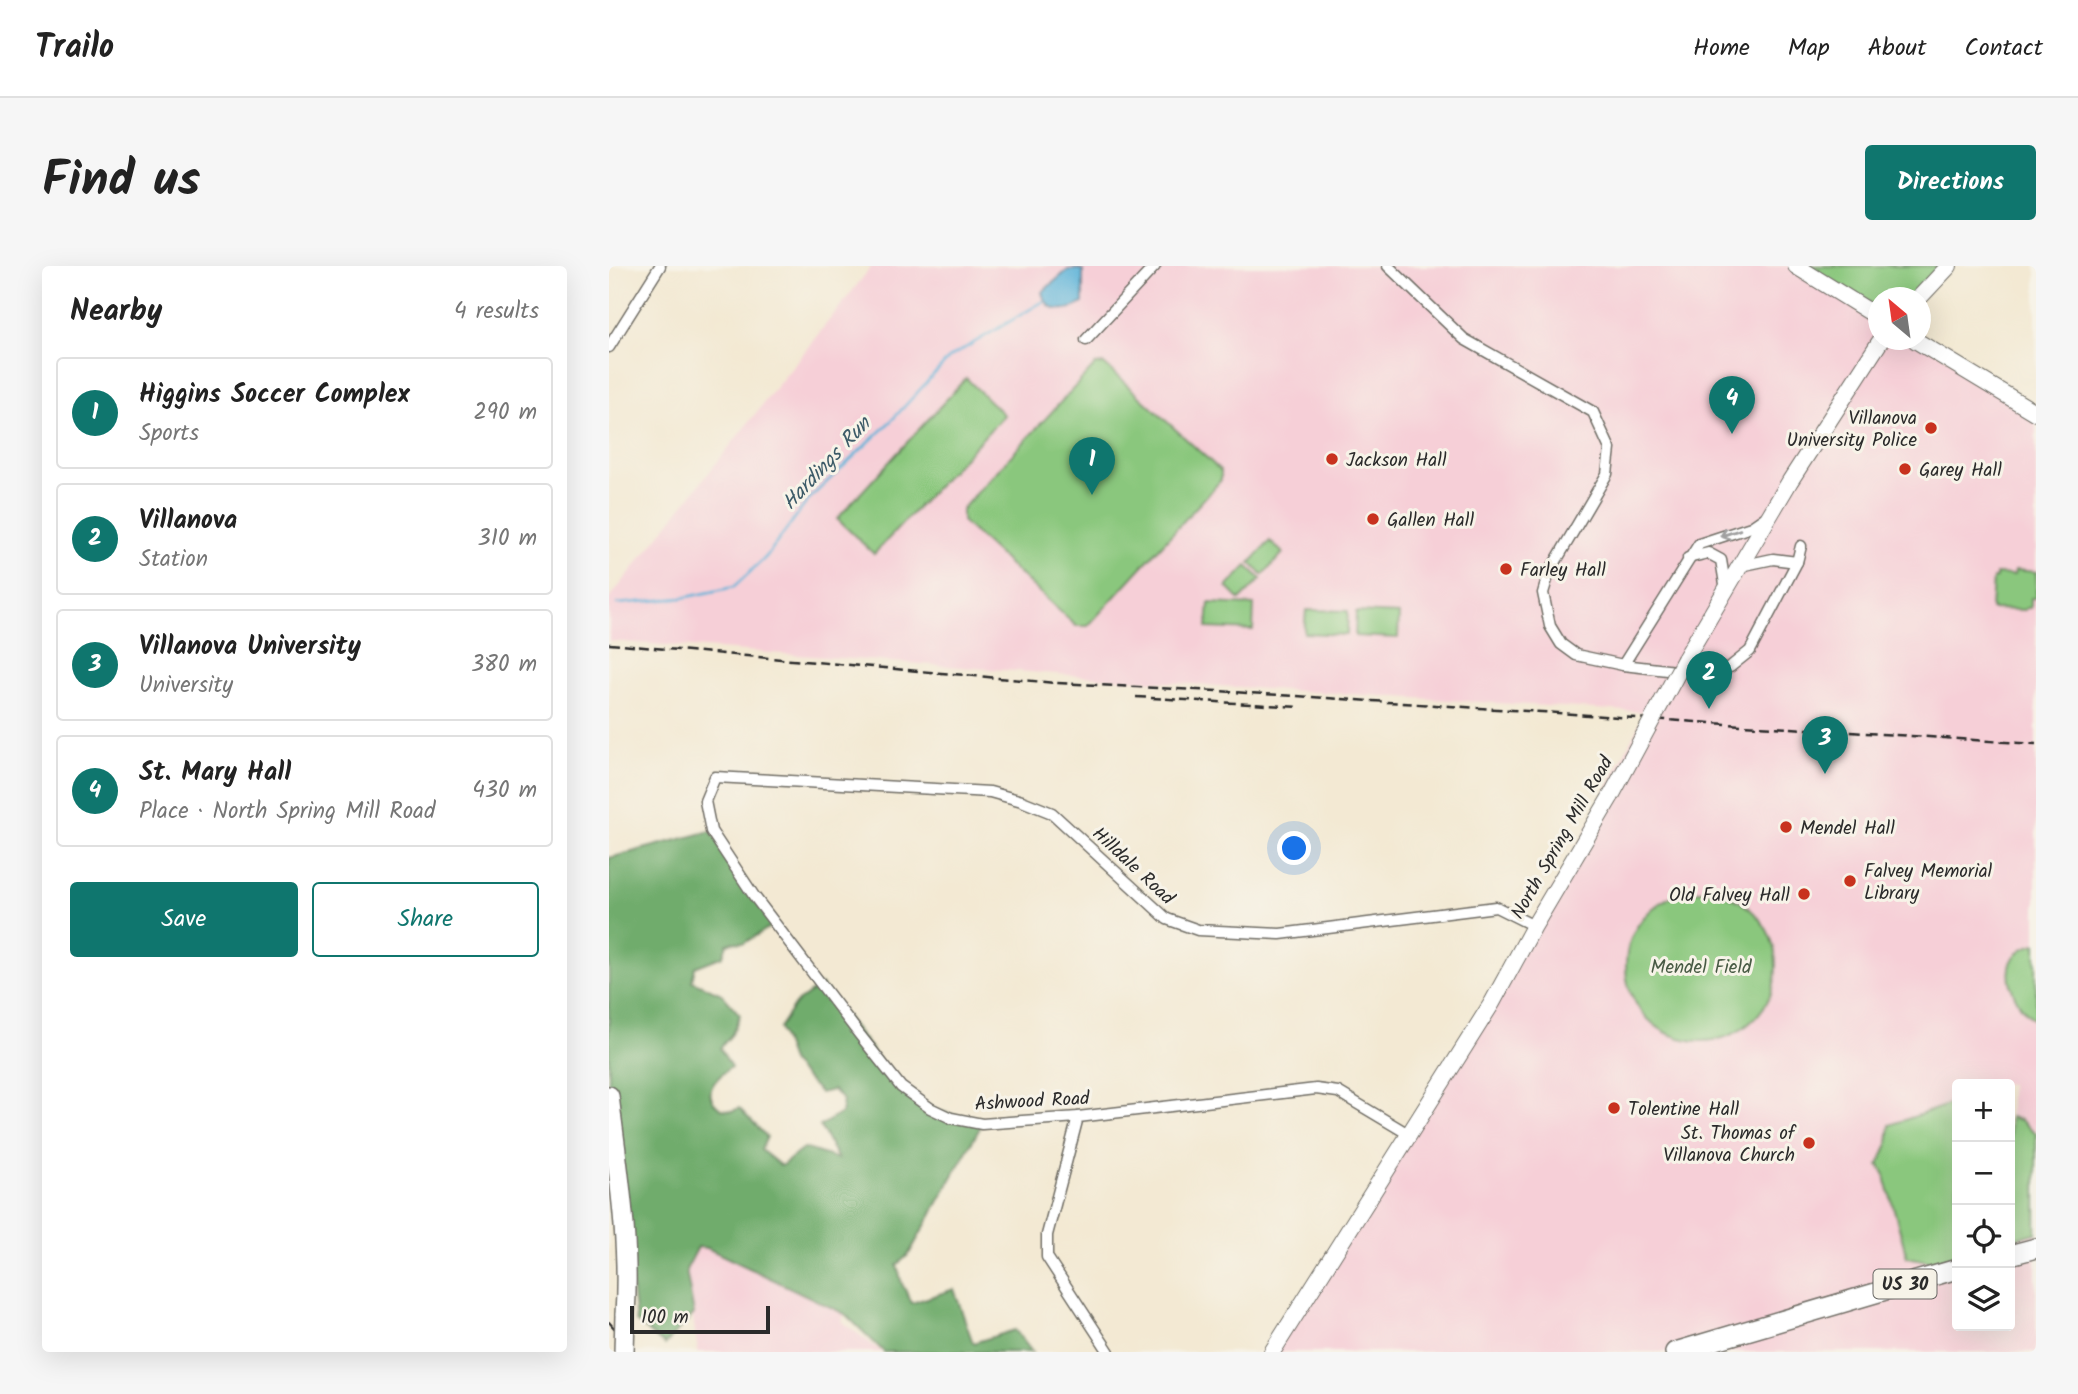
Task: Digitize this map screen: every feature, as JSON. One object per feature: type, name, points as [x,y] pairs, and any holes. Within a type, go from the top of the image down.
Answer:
[{"type":"highway","points":[[609,1096],[628,1257],[624,1352]]},
{"type":"highway","points":[[2015,1254],[2036,1248]]},
{"type":"highway","name":"US 30","points":[[1675,1352],[1952,1270]]},
{"type":"main road","points":[[1796,266],[1868,311]]},
{"type":"main road","points":[[1929,287],[1949,266]]},
{"type":"main road","name":"North Spring Mill Road","points":[[1272,1352],[1492,1003],[1739,566],[1875,350]]},
{"type":"main road","points":[[1931,350],[2036,413]]},
{"type":"street","points":[[609,348],[660,266]]},
{"type":"street","points":[[1086,340],[1155,266]]},
{"type":"street","points":[[1388,266],[1464,339],[1593,412],[1610,449],[1607,474],[1549,573],[1543,593],[1550,626],[1561,643],[1576,655],[1623,665],[1702,674],[1730,667],[1751,651],[1797,562],[1801,546]]},
{"type":"street","points":[[1623,665],[1699,544],[1751,527],[1773,509]]},
{"type":"street","points":[[1688,558],[1708,553],[1721,560],[1726,590]]},
{"type":"street","points":[[1739,566],[1773,559],[1797,562]]},
{"type":"street","name":"Hilldale Road","points":[[715,777],[991,792],[1022,800],[1052,813],[1167,919],[1198,930],[1279,934],[1496,907],[1534,926]]},
{"type":"street","name":"Ashwood Road","points":[[715,777],[705,801],[711,831],[754,896],[901,1087],[930,1108],[951,1118],[982,1124],[1078,1117],[1316,1089],[1338,1092],[1410,1135]]},
{"type":"street","points":[[1078,1117],[1047,1235],[1046,1251],[1047,1257],[1109,1352]]},
{"type":"shaded area","points":[[872,266],[1796,266],[1868,311],[1868,350],[1931,349],[2036,410],[2036,1352],[1272,1352],[1376,1186],[1583,837],[1645,712],[1219,686],[609,641],[609,599]]},
{"type":"shaded area","points":[[697,1247],[707,1248],[845,1314],[841,1321],[882,1352],[698,1352],[686,1270]]},
{"type":"green space","points":[[1803,266],[1940,266],[1920,287],[1868,287],[1868,302]]},
{"type":"green space","points":[[1104,364],[1221,471],[1221,480],[1088,626],[1076,626],[962,521],[962,509],[1095,365]]},
{"type":"green space","points":[[966,378],[1004,415],[874,554],[837,519]]},
{"type":"green space","points":[[1270,541],[1283,553],[1263,575],[1250,563]]},
{"type":"green space","points":[[1247,566],[1261,579],[1240,600],[1227,587]]},
{"type":"green space","points":[[2015,570],[2036,572],[2036,598],[2031,598],[2031,608],[1991,609],[1993,578],[1996,578],[1996,574],[2014,575]]},
{"type":"green space","points":[[1209,603],[1254,605],[1253,630],[1207,628]]},
{"type":"green space","points":[[1306,610],[1348,611],[1347,635],[1304,633]]},
{"type":"green space","points":[[1356,612],[1399,614],[1398,638],[1355,636]]},
{"type":"green space","points":[[711,831],[775,924],[744,943],[727,944],[723,956],[695,967],[692,981],[722,994],[740,1015],[732,1034],[720,1048],[731,1067],[712,1086],[711,1098],[714,1103],[721,1109],[733,1111],[739,1108],[767,1137],[761,1150],[781,1166],[804,1148],[838,1159],[820,1126],[841,1113],[843,1100],[833,1090],[820,1093],[792,1064],[779,1028],[795,1004],[821,985],[901,1087],[930,1108],[982,1124],[909,1254],[897,1265],[902,1284],[912,1303],[954,1289],[973,1343],[1015,1330],[1032,1352],[884,1352],[845,1314],[707,1248],[698,1247],[686,1270],[694,1314],[665,1345],[636,1322],[609,1085],[609,858]]},
{"type":"green space","name":"Mendel Field","points":[[1701,891],[1730,897],[1754,913],[1770,937],[1776,966],[1770,995],[1754,1019],[1730,1035],[1701,1041],[1672,1035],[1648,1019],[1632,995],[1626,966],[1632,937],[1648,913],[1672,897]]},
{"type":"green space","points":[[2036,944],[2036,1021],[2026,1013],[2013,991],[2010,968],[2014,957],[2023,949]]},
{"type":"green space","points":[[1952,1103],[1952,1256],[1932,1262],[1907,1257],[1884,1173],[1879,1165],[1888,1144],[1890,1125]]},
{"type":"green space","points":[[2015,1118],[2036,1133],[2036,1233],[2015,1239]]},
{"type":"water","points":[[1068,270],[1083,271],[1083,303],[1071,308],[1053,308],[1042,292]]},
{"type":"waterway","name":"Hardings Run","points":[[617,604],[682,598],[734,587],[766,557],[809,499],[891,421],[950,357],[1044,301]]},
{"type":"tram line","points":[[609,1322],[634,1352]]},
{"type":"railway","points":[[609,644],[1056,683],[2036,744]]},
{"type":"railway","points":[[1136,697],[1300,707]]},
{"type":"place","name":"Villanova University Police","points":[[1931,428]]},
{"type":"place","name":"St. Mary Hall","points":[[1732,434]]},
{"type":"place","name":"Jackson Hall","points":[[1332,459]]},
{"type":"place","name":"Garey Hall","points":[[1905,469]]},
{"type":"place","name":"Higgins Soccer Complex","points":[[1092,495]]},
{"type":"place","name":"Gallen Hall","points":[[1373,519]]},
{"type":"place","name":"Farley Hall","points":[[1506,569]]},
{"type":"place","name":"Villanova","points":[[1709,709]]},
{"type":"place","name":"Villanova University","points":[[1825,774]]},
{"type":"place","name":"Mendel Hall","points":[[1786,827]]},
{"type":"place","name":"Falvey Memorial Library","points":[[1850,881]]},
{"type":"place","name":"Old Falvey Hall","points":[[1804,894]]},
{"type":"place","name":"Tolentine Hall","points":[[1614,1108]]},
{"type":"place","name":"St. Thomas of Villanova Church","points":[[1809,1143]]}]
